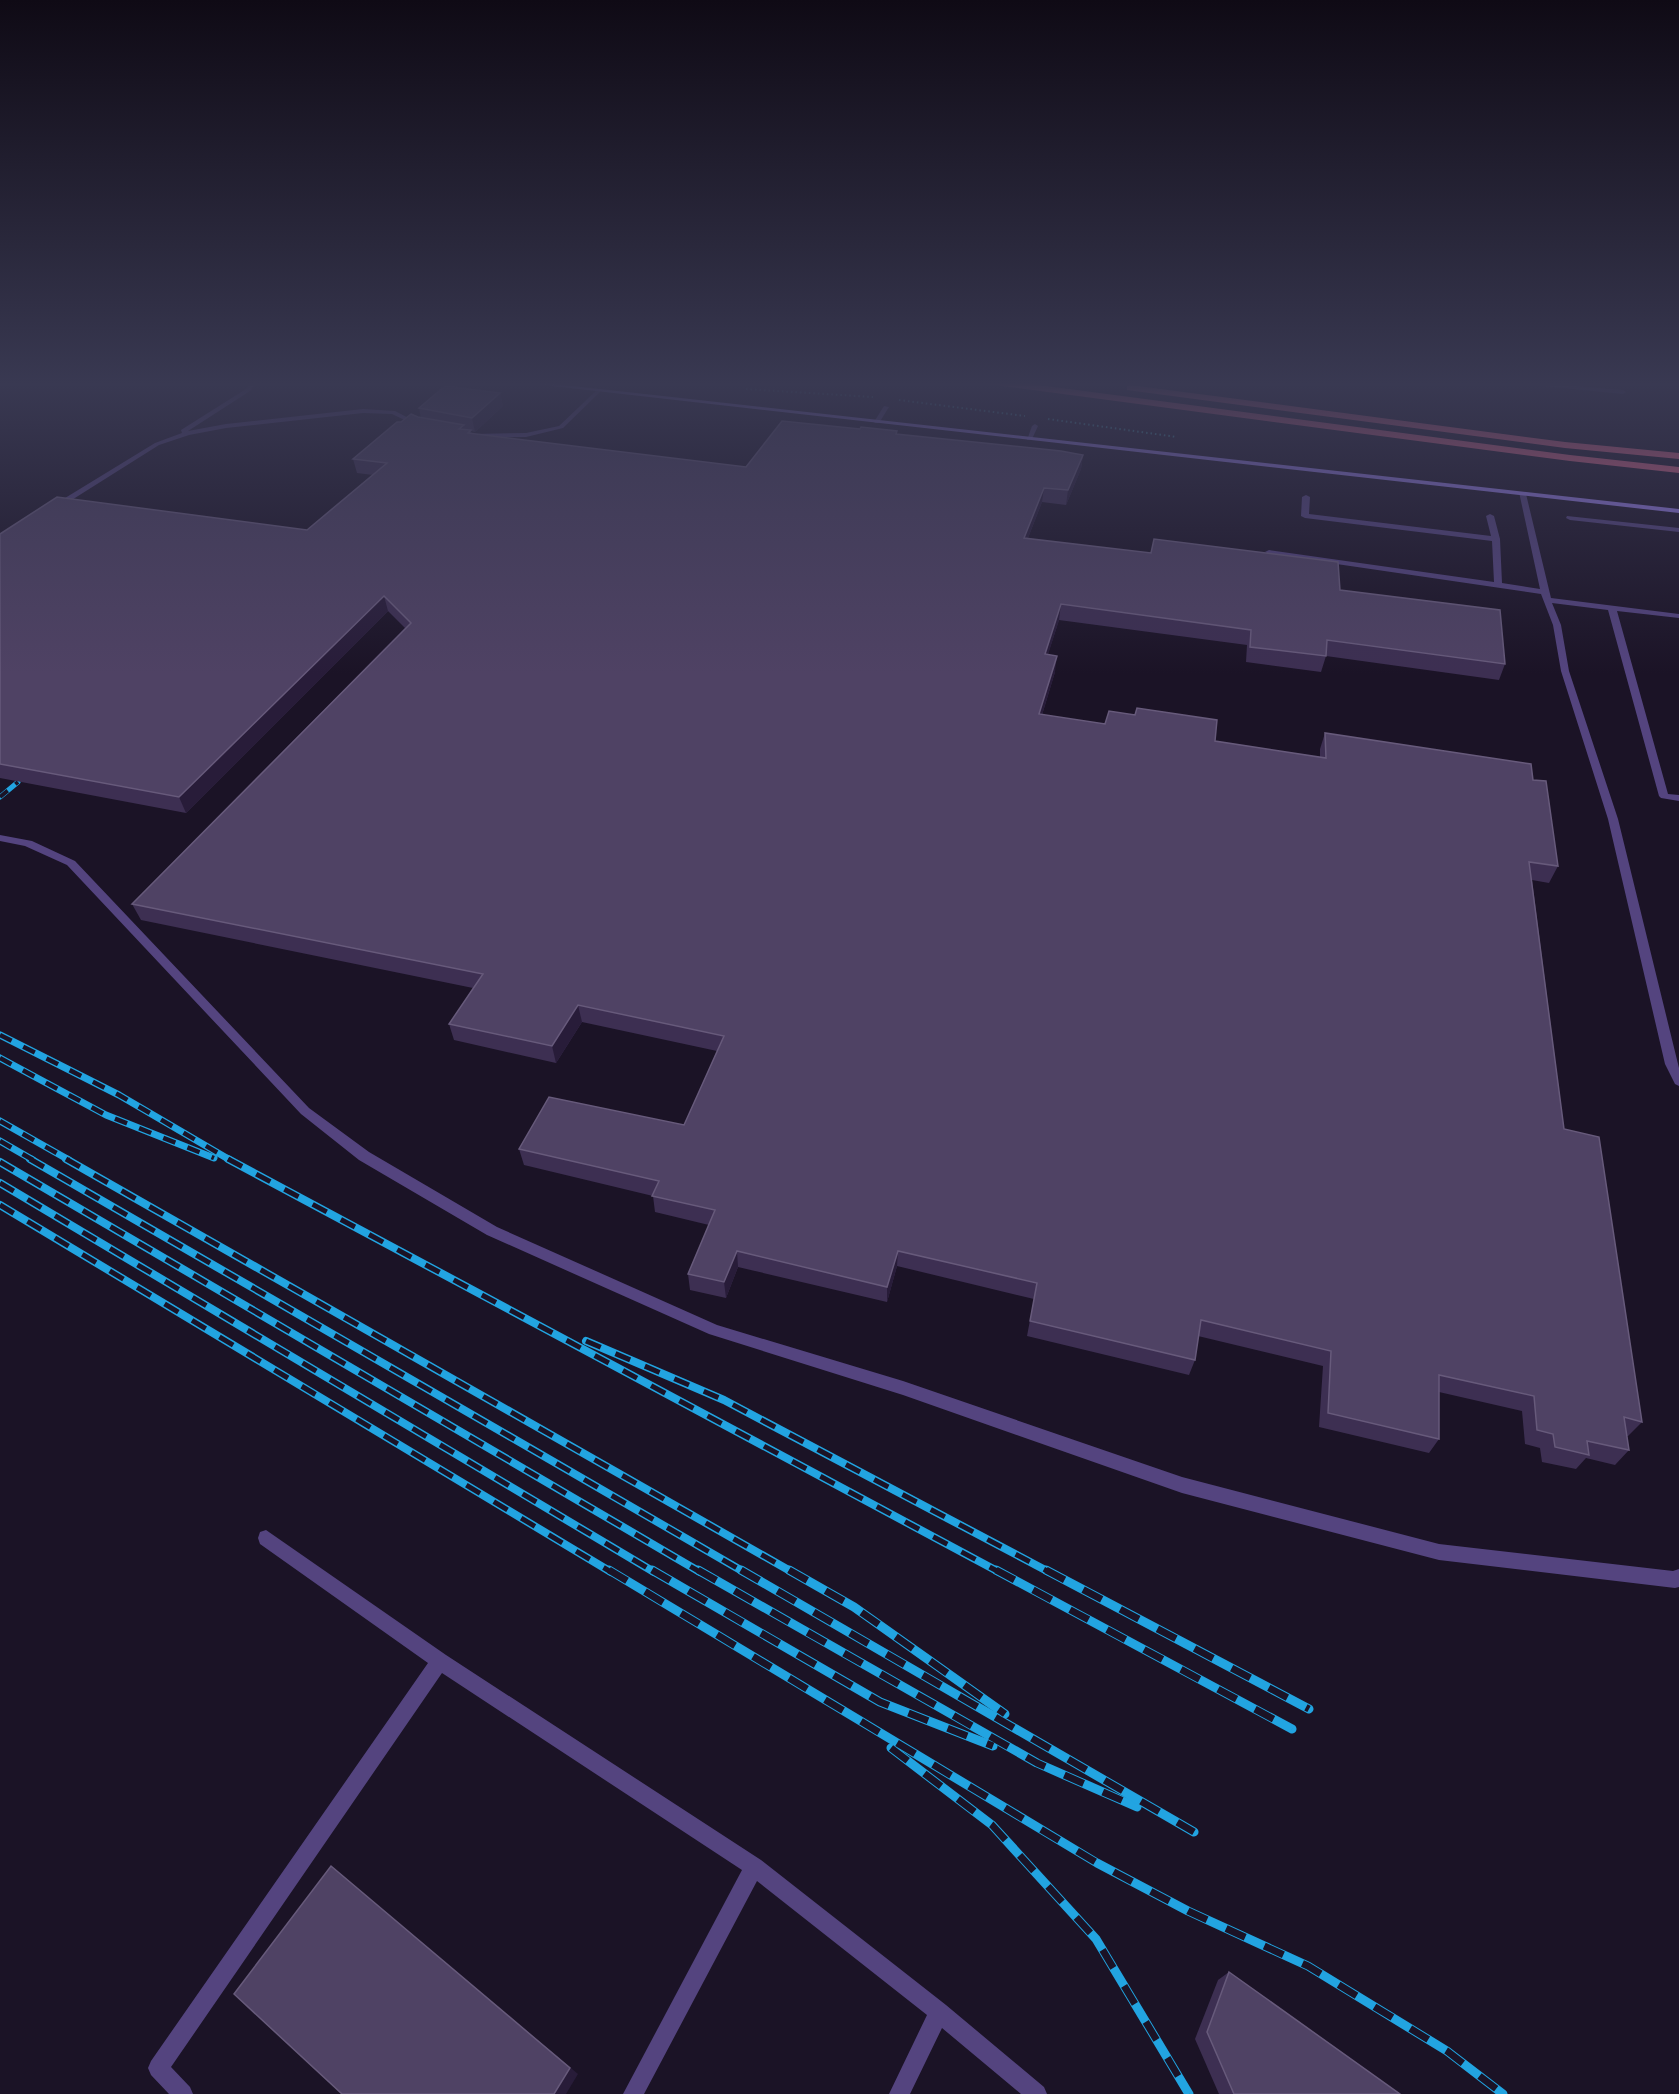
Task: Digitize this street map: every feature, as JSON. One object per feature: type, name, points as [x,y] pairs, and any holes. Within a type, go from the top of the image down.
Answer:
[{"type":"main road","points":[[1384,479],[1679,512]]},
{"type":"lane","points":[[48,512],[99,479]]},
{"type":"lane","points":[[1521,494],[1547,596],[1557,625],[1565,671],[1613,819],[1671,1064],[1679,1081]]},
{"type":"lane","points":[[1306,496],[1305,516],[1496,539]]},
{"type":"lane","points":[[1490,516],[1496,539],[1498,585]]},
{"type":"lane","points":[[1570,518],[1679,530]]},
{"type":"lane","points":[[1269,552],[1498,585],[1612,608],[1679,616]]},
{"type":"lane","points":[[1612,608],[1664,796],[1679,798]]},
{"type":"lane","points":[[0,837],[28,843],[70,863],[305,1111],[364,1156],[492,1231],[704,1325],[903,1388],[1182,1485],[1439,1552],[1675,1580],[1679,1577]]},
{"type":"lane","points":[[266,1538],[440,1661],[754,1867],[939,2012],[1037,2094]]},
{"type":"lane","points":[[183,2094],[158,2068],[440,1661]]},
{"type":"lane","points":[[633,2094],[754,1867]]},
{"type":"lane","points":[[899,2094],[939,2012]]},
{"type":"building","points":[[368,479],[1073,479],[1068,490],[1044,488],[1024,538],[1151,553],[1154,539],[1338,562],[1340,590],[1500,610],[1505,664],[1327,640],[1326,656],[1250,647],[1251,630],[1061,604],[1045,654],[1057,656],[1039,714],[1105,724],[1109,711],[1135,715],[1137,708],[1217,720],[1215,741],[1326,758],[1325,733],[1531,764],[1533,780],[1546,781],[1558,866],[1529,862],[1564,1129],[1599,1137],[1642,1422],[1624,1417],[1629,1450],[1587,1441],[1589,1455],[1555,1447],[1553,1434],[1537,1430],[1534,1396],[1439,1375],[1439,1439],[1328,1413],[1331,1351],[1201,1320],[1195,1360],[1030,1321],[1037,1283],[898,1251],[887,1287],[737,1251],[724,1282],[688,1274],[715,1210],[652,1196],[659,1181],[519,1149],[549,1097],[684,1125],[724,1036],[578,1005],[552,1046],[449,1024],[483,974],[132,904],[411,623],[384,596],[179,797],[0,764],[0,534],[57,497],[307,530]]},
{"type":"building","points":[[331,1866],[570,2068],[554,2094],[342,2094],[234,1994]]},
{"type":"building","points":[[1229,1972],[1400,2094],[1234,2094],[1207,2032]]},
{"type":"railway","points":[[0,797],[18,782]]},
{"type":"railway","points":[[0,1035],[119,1095],[230,1160]]},
{"type":"railway","points":[[0,1058],[106,1115],[214,1158]]},
{"type":"railway","points":[[0,1121],[69,1160]]},
{"type":"railway","points":[[0,1141],[33,1160]]},
{"type":"railway","points":[[30,1159],[744,1572]]},
{"type":"railway","points":[[66,1159],[792,1572]]},
{"type":"railway","points":[[228,1159],[999,1572]]},
{"type":"railway","points":[[0,1162],[700,1572]]},
{"type":"railway","points":[[0,1183],[654,1572]]},
{"type":"railway","points":[[0,1205],[611,1572]]},
{"type":"railway","points":[[586,1341],[724,1400],[1049,1572]]},
{"type":"railway","points":[[609,1570],[1097,1863],[1188,1911],[1308,1966],[1447,2051],[1503,2094]]},
{"type":"railway","points":[[652,1570],[880,1702],[993,1746]]},
{"type":"railway","points":[[698,1570],[1037,1763],[1137,1807]]},
{"type":"railway","points":[[741,1570],[1194,1832]]},
{"type":"railway","points":[[789,1570],[854,1607],[1005,1714]]},
{"type":"railway","points":[[996,1570],[1292,1729]]},
{"type":"railway","points":[[1046,1570],[1309,1709]]},
{"type":"railway","points":[[891,1748],[992,1825],[1096,1939],[1189,2094]]}]
